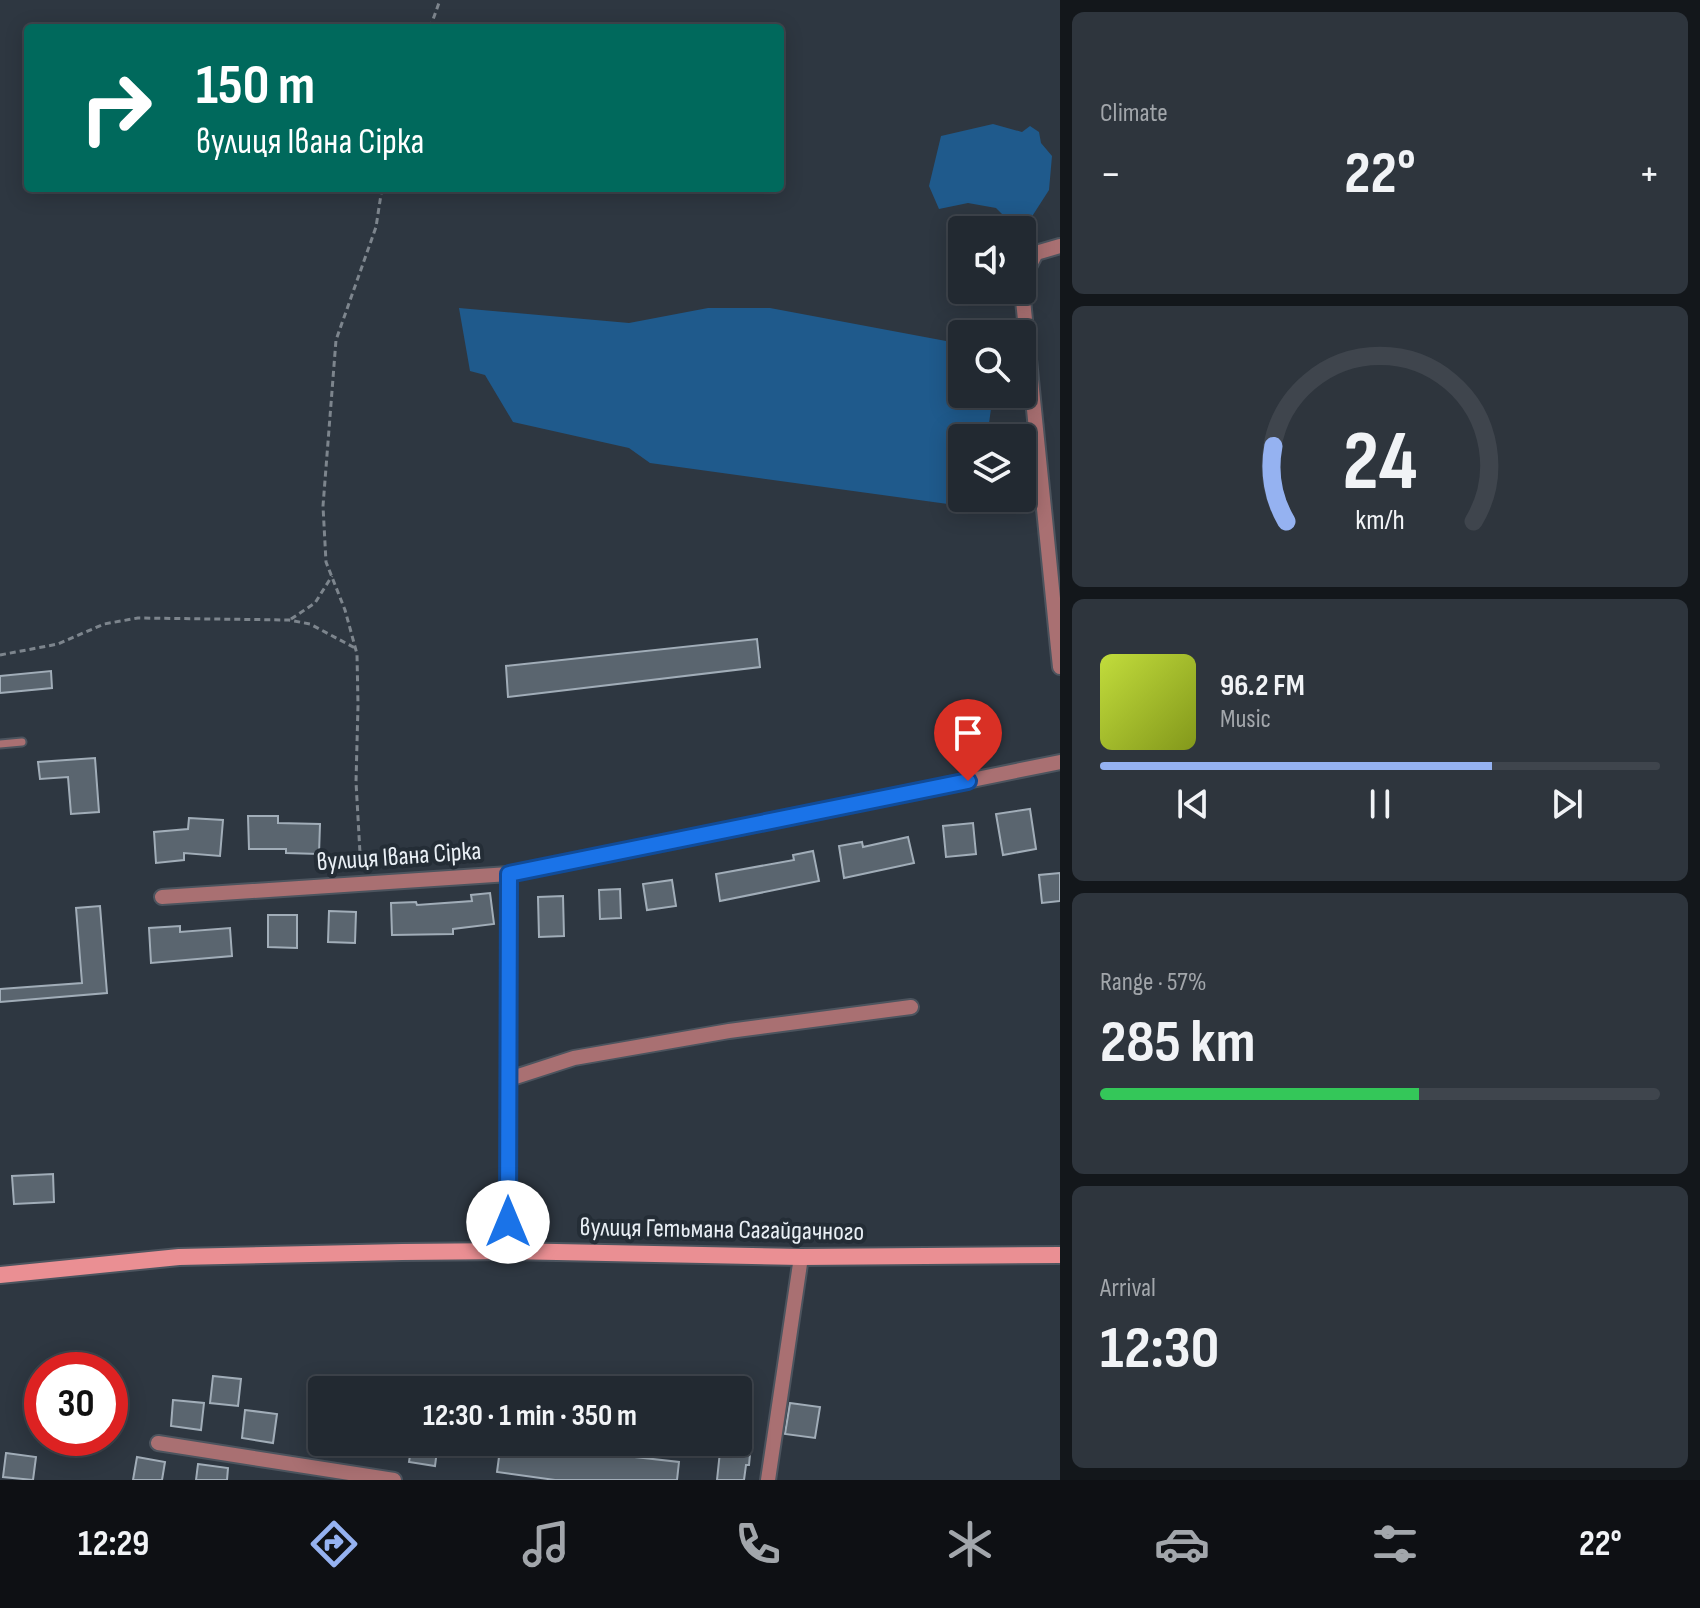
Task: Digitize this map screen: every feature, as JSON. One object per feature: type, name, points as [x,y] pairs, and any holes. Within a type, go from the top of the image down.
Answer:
[{"type":"main road","name":"вулиця Гетьмана Сагайдачного","points":[[0,1275],[179,1257],[508,1251],[801,1257],[1060,1255]]},
{"type":"street","points":[[1036,253],[1060,246]]},
{"type":"street","points":[[1023,304],[1060,667]]},
{"type":"street","name":"вулиця Івана Сірка","points":[[162,897],[509,874],[1060,762]]},
{"type":"street","points":[[508,1251],[509,874]]},
{"type":"street","points":[[509,1079],[589,1055],[729,1031],[911,1007]]},
{"type":"street","points":[[768,1480],[801,1257]]},
{"type":"street","points":[[158,1443],[394,1480]]},
{"type":"lane","points":[[0,744],[22,742]]},
{"type":"path","points":[[431,24],[440,0]]},
{"type":"path","points":[[361,883],[356,782],[358,705],[355,648],[345,610],[326,562],[323,506],[336,340],[376,227],[381,192]]},
{"type":"path","points":[[289,620],[315,603],[332,576]]},
{"type":"path","points":[[0,655],[58,644],[104,624],[138,618],[289,620],[310,624],[355,648]]},
{"type":"water","points":[[993,124],[1022,132],[1030,126],[1039,132],[1041,143],[1052,156],[1049,190],[1032,216],[1004,216],[996,208],[968,203],[939,209],[929,186],[941,136]]},
{"type":"water","points":[[459,308],[629,323],[708,308],[770,308],[948,341],[948,408],[991,408],[989,424],[948,424],[948,504],[650,463],[629,448],[513,422],[485,375],[470,371]]},
{"type":"building","points":[[757,639],[760,667],[508,697],[506,666]]},
{"type":"building","points":[[51,671],[52,688],[0,693],[0,676]]},
{"type":"building","points":[[95,758],[99,812],[71,814],[68,777],[40,779],[38,762]]},
{"type":"building","points":[[1030,809],[1036,849],[1003,855],[996,814]]},
{"type":"building","points":[[248,816],[278,816],[278,823],[320,824],[319,854],[286,853],[286,849],[249,849]]},
{"type":"building","points":[[189,818],[223,820],[220,856],[184,853],[184,860],[156,863],[154,832],[188,829]]},
{"type":"building","points":[[973,823],[976,854],[946,857],[943,826]]},
{"type":"building","points":[[908,837],[914,863],[844,878],[839,846],[862,842],[863,847]]},
{"type":"building","points":[[813,851],[819,881],[720,901],[716,874],[794,860],[793,855]]},
{"type":"building","points":[[1060,873],[1060,901],[1042,903],[1039,875]]},
{"type":"building","points":[[672,880],[676,906],[647,910],[643,884]]},
{"type":"building","points":[[620,889],[621,918],[600,919],[599,890]]},
{"type":"building","points":[[490,893],[494,924],[453,929],[453,934],[392,935],[391,903],[416,902],[417,905],[472,901],[471,895]]},
{"type":"building","points":[[563,896],[564,936],[539,937],[538,897]]},
{"type":"building","points":[[100,906],[107,993],[0,1002],[0,989],[82,983],[76,908]]},
{"type":"building","points":[[329,911],[356,912],[355,943],[328,942]]},
{"type":"building","points":[[268,915],[297,915],[297,948],[268,947]]},
{"type":"building","points":[[180,926],[180,932],[230,928],[232,956],[151,963],[149,928]]},
{"type":"building","points":[[53,1174],[54,1202],[14,1204],[12,1176]]},
{"type":"building","points":[[213,1376],[241,1379],[238,1406],[210,1403]]},
{"type":"building","points":[[173,1400],[204,1403],[201,1430],[171,1426]]},
{"type":"building","points":[[790,1403],[820,1407],[815,1438],[785,1434]]},
{"type":"building","points":[[245,1410],[277,1414],[273,1443],[242,1438]]},
{"type":"building","points":[[6,1453],[36,1457],[33,1480],[3,1477]]},
{"type":"building","points":[[410,1456],[436,1456],[435,1466],[409,1462]]},
{"type":"building","points":[[499,1456],[626,1456],[679,1462],[677,1480],[555,1480],[497,1472]]},
{"type":"building","points":[[720,1456],[750,1456],[744,1480],[717,1480]]},
{"type":"building","points":[[137,1457],[165,1462],[162,1480],[133,1480]]},
{"type":"building","points":[[198,1464],[228,1468],[227,1480],[196,1480]]},
{"type":"route","points":[[508,1222],[509,874],[968,781]]}]
